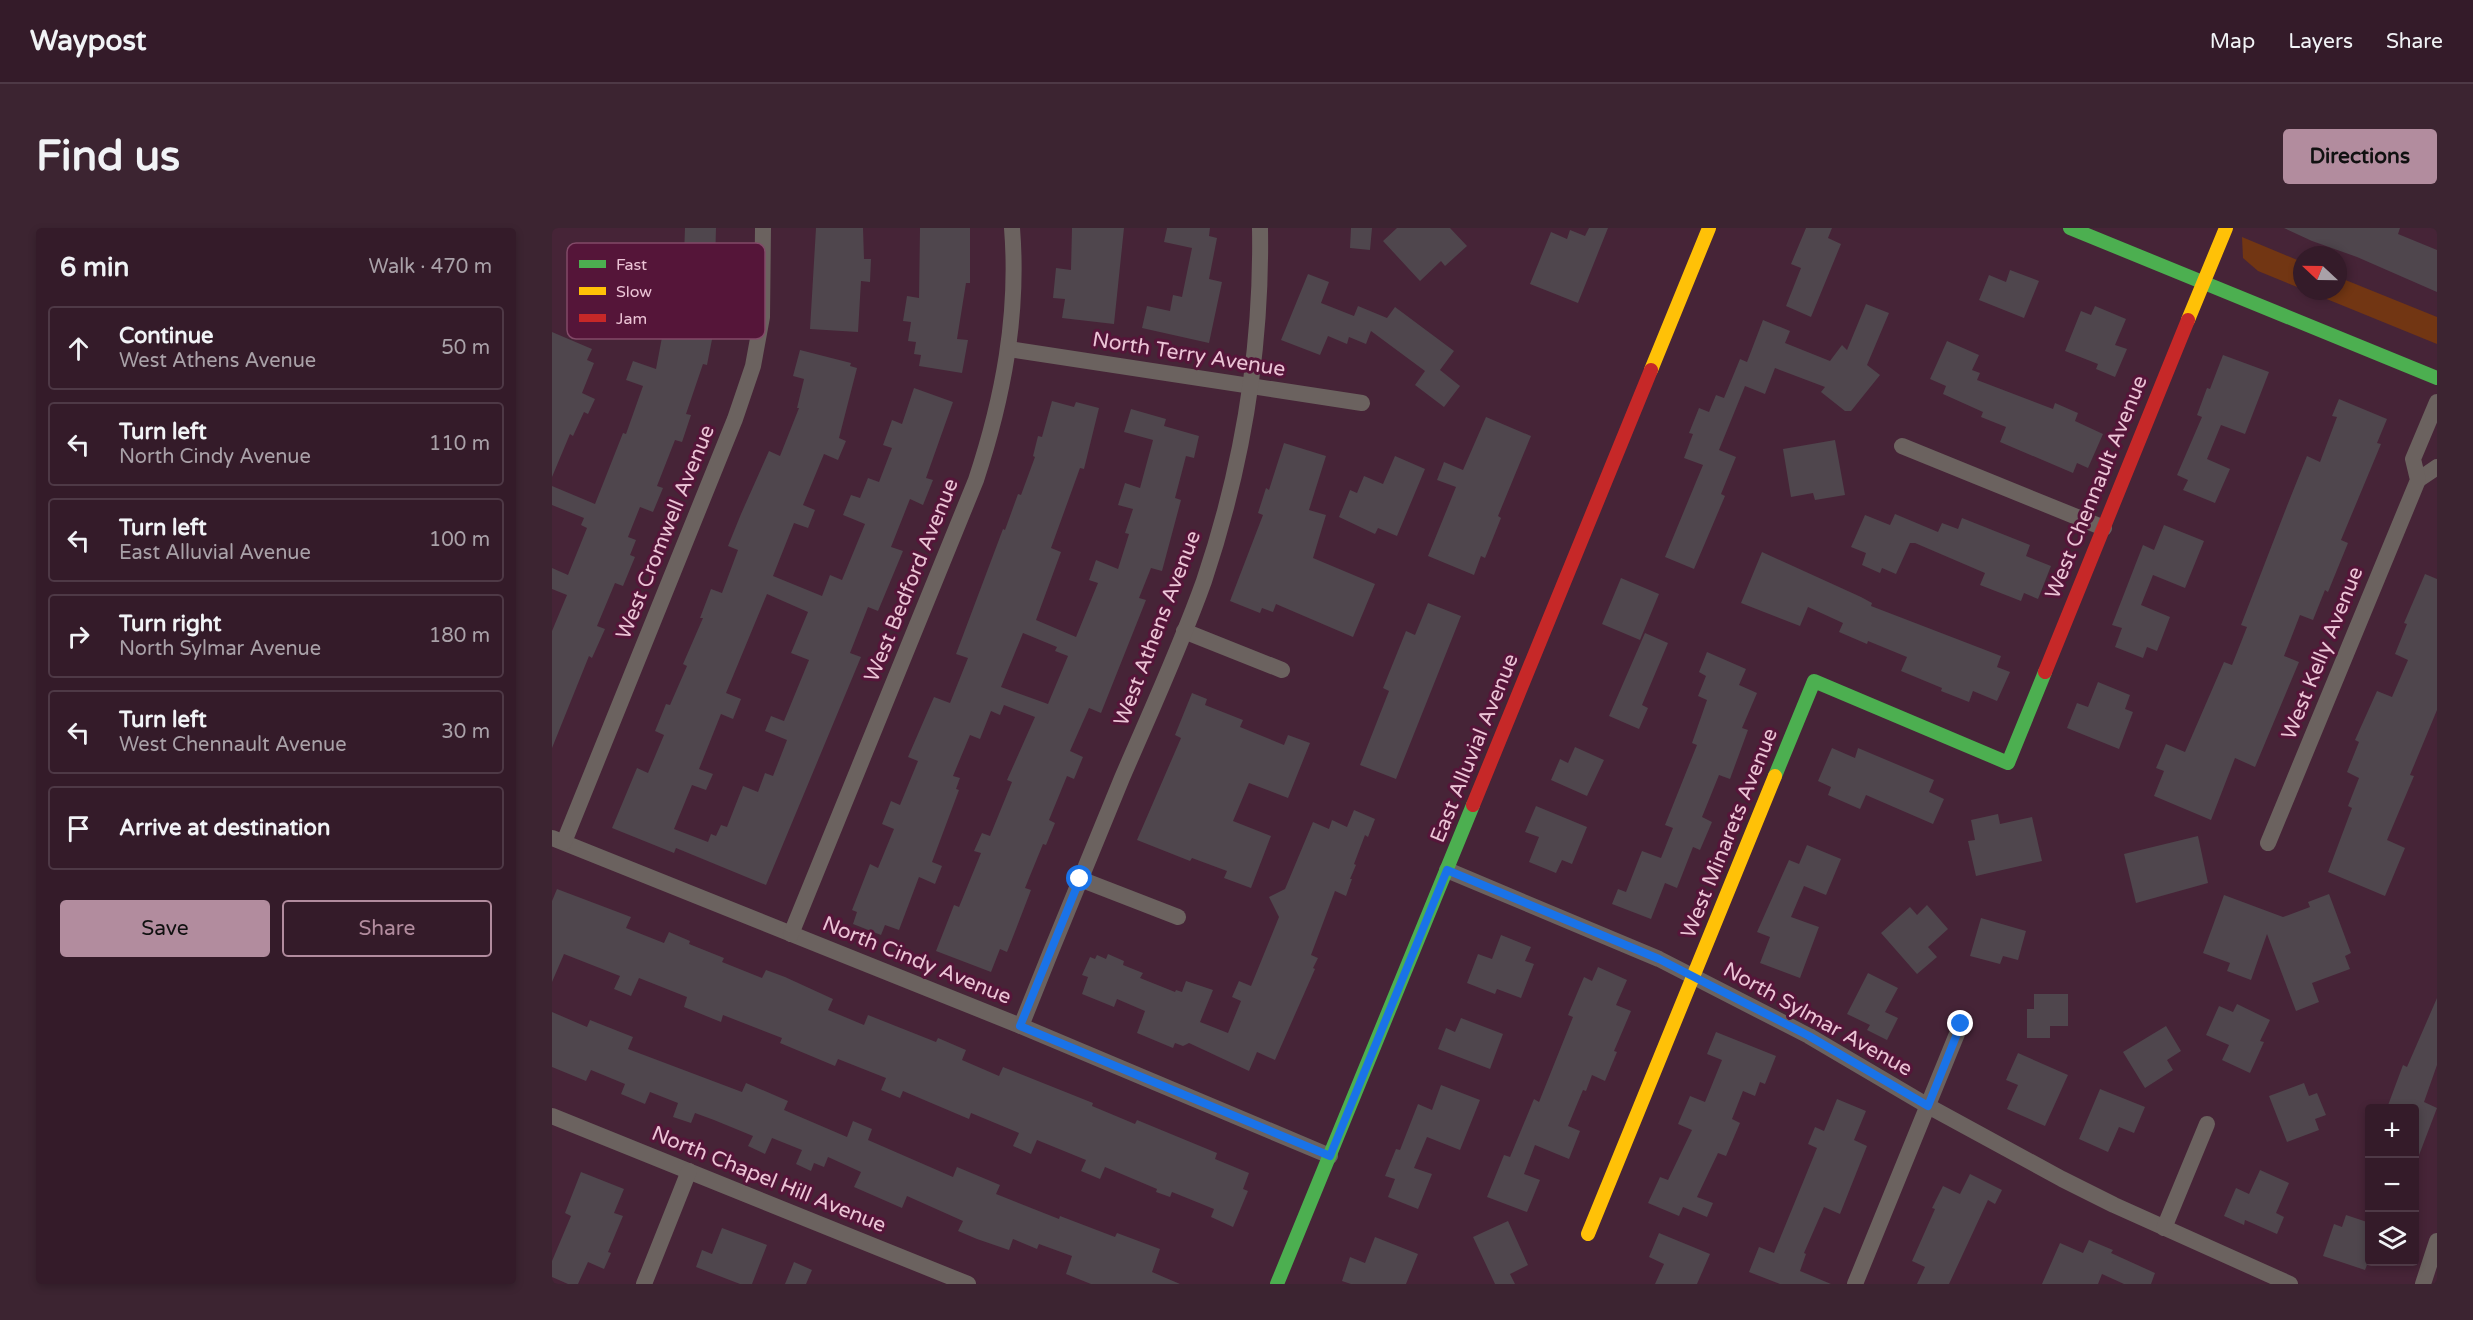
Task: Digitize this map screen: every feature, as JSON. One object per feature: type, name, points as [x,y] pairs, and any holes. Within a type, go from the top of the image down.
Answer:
[{"type":"street","name":"West Cromwell Avenue","points":[[764,228],[764,243]]},
{"type":"street","name":"West Bedford Avenue","points":[[791,934],[976,480],[1001,396],[1009,349],[1013,295],[1012,228]]},
{"type":"street","name":"West Athens Avenue","points":[[1020,1026],[1184,631],[1203,582],[1228,500],[1250,386],[1257,321],[1260,228]]},
{"type":"street","name":"East Alluvial Avenue","points":[[1277,1284],[1710,228]]},
{"type":"street","points":[[2070,228],[2437,378]]},
{"type":"street","name":"West Chennault Avenue","points":[[1814,681],[2008,763],[2226,228]]},
{"type":"street","name":"West Cromwell Avenue","points":[[558,840],[735,419],[753,366],[758,339]]},
{"type":"street","name":"North Terry Avenue","points":[[1009,349],[1362,403]]},
{"type":"street","name":"West Kelly Avenue","points":[[2268,843],[2418,480],[2413,459],[2437,402]]},
{"type":"street","points":[[1902,446],[2104,528]]},
{"type":"street","points":[[2418,480],[2437,467]]},
{"type":"street","points":[[1184,631],[1282,670]]},
{"type":"street","name":"West Minarets Avenue","points":[[1588,1234],[1814,681]]},
{"type":"street","name":"North Cindy Avenue","points":[[558,840],[1020,1026],[1330,1156]]},
{"type":"street","name":"North Sylmar Avenue","points":[[1447,870],[1659,959],[1809,1036],[1928,1106],[2062,1179],[2164,1228],[2290,1284]]},
{"type":"street","points":[[1080,879],[1178,917]]},
{"type":"street","points":[[1855,1284],[1961,1024]]},
{"type":"street","name":"North Chapel Hill Avenue","points":[[552,1116],[968,1284]]},
{"type":"street","points":[[2164,1228],[2207,1124]]},
{"type":"street","points":[[644,1284],[689,1171]]},
{"type":"street","points":[[2423,1284],[2437,1241]]},
{"type":"shaded area","points":[[2242,237],[2293,258],[2293,285],[2258,271],[2243,258]]},
{"type":"shaded area","points":[[2347,281],[2437,317],[2437,344],[2329,300],[2347,300]]},
{"type":"building","points":[[685,228],[716,228],[716,243],[684,243]]},
{"type":"building","points":[[816,228],[863,228],[864,259],[871,259],[870,282],[861,281],[858,332],[810,329]]},
{"type":"building","points":[[920,228],[970,228],[970,283],[966,283],[957,339],[968,340],[962,373],[919,366],[921,355],[914,354],[916,342],[908,341],[911,322],[903,321],[907,296],[919,298]]},
{"type":"building","points":[[1072,228],[1124,228],[1114,324],[1062,318],[1065,299],[1053,298],[1056,268],[1071,270]]},
{"type":"building","points":[[1167,228],[1210,228],[1209,236],[1217,238],[1209,279],[1222,282],[1209,343],[1142,328],[1147,306],[1170,311],[1173,295],[1182,297],[1192,248],[1164,242]]},
{"type":"building","points":[[1351,228],[1372,228],[1370,250],[1350,248]]},
{"type":"building","points":[[1397,228],[1450,228],[1467,246],[1445,266],[1441,261],[1420,281],[1383,241]]},
{"type":"building","points":[[1589,228],[1608,228],[1578,303],[1530,284],[1551,232],[1567,239],[1570,230],[1585,236]]},
{"type":"building","points":[[1806,228],[1832,228],[1828,238],[1841,244],[1811,317],[1786,306],[1801,268],[1791,264]]},
{"type":"building","points":[[2284,228],[2400,228],[2398,234],[2437,250],[2437,292],[2347,253],[2347,246],[2326,246]]},
{"type":"building","points":[[2010,270],[2039,281],[2024,318],[1979,300],[1989,275],[2006,282]]},
{"type":"building","points":[[1308,274],[1329,282],[1321,303],[1354,316],[1358,306],[1387,318],[1395,307],[1454,351],[1440,370],[1460,386],[1444,407],[1415,385],[1425,371],[1371,331],[1366,344],[1349,337],[1347,344],[1328,336],[1320,355],[1281,340]]},
{"type":"building","points":[[1866,304],[1889,313],[1867,365],[1880,375],[1851,411],[1845,411],[1821,392],[1825,387],[1775,368],[1765,394],[1745,386],[1719,450],[1736,457],[1721,494],[1725,496],[1694,569],[1665,557],[1703,465],[1684,458],[1693,434],[1689,433],[1699,408],[1709,412],[1716,395],[1724,398],[1740,359],[1747,362],[1763,320],[1790,331],[1785,343],[1830,361],[1842,345],[1847,350]]},
{"type":"building","points":[[2095,306],[2126,319],[2115,345],[2127,349],[2115,377],[2096,369],[2098,364],[2065,351],[2081,311],[2091,315]]},
{"type":"building","points":[[552,332],[592,349],[587,360],[594,363],[582,393],[595,399],[588,414],[584,412],[573,436],[570,434],[552,477]]},
{"type":"building","points":[[662,339],[712,339],[707,365],[703,364],[686,414],[691,415],[682,442],[675,440],[657,486],[663,488],[653,512],[640,507],[628,537],[636,540],[630,555],[635,557],[623,586],[615,583],[597,626],[605,629],[592,658],[589,656],[552,748],[552,631],[567,595],[552,589],[552,568],[568,575],[587,528],[581,525],[584,518],[552,505],[552,486],[595,504],[623,433],[626,434],[643,386],[626,380],[633,361],[656,369]]},
{"type":"building","points":[[1947,341],[1979,355],[1972,370],[1980,373],[1977,380],[2053,409],[2055,403],[2078,413],[2075,421],[2103,434],[2088,468],[2077,463],[2073,473],[2000,442],[2006,427],[1981,417],[1983,412],[1943,394],[1946,386],[1930,379]]},
{"type":"building","points":[[800,350],[851,363],[850,366],[857,368],[839,438],[846,441],[838,460],[824,454],[803,505],[815,510],[808,528],[794,523],[773,576],[822,596],[830,575],[842,580],[865,524],[843,515],[851,495],[860,498],[868,478],[879,482],[892,448],[883,445],[892,420],[902,424],[914,388],[953,402],[926,478],[933,480],[923,505],[910,499],[891,547],[903,551],[878,611],[868,607],[850,653],[861,657],[766,885],[676,848],[674,853],[612,828],[637,768],[648,773],[664,735],[655,731],[666,704],[670,705],[687,666],[683,664],[703,618],[700,618],[711,589],[722,593],[738,550],[728,546],[769,451],[780,456],[799,408],[797,408],[804,379],[793,376]],"holes":[[[767,594],[808,612],[791,653],[809,660],[784,721],[771,716],[765,731],[787,740],[773,776],[765,773],[758,792],[743,786],[727,827],[721,825],[716,836],[711,834],[708,842],[674,829],[692,785],[706,790],[713,774],[699,769],[721,714],[733,719],[741,699],[726,693]]]},
{"type":"building","points":[[2223,355],[2269,372],[2245,434],[2221,425],[2207,459],[2230,469],[2215,503],[2183,490],[2188,480],[2177,475],[2202,417],[2197,415],[2207,388],[2210,389]]},
{"type":"building","points":[[2339,399],[2387,419],[2377,443],[2381,444],[2341,540],[2348,543],[2328,592],[2325,590],[2313,620],[2300,615],[2284,656],[2299,662],[2255,767],[2235,758],[2211,820],[2154,796],[2164,771],[2156,768],[2166,744],[2185,752],[2224,662],[2232,665],[2247,627],[2241,625],[2307,456],[2320,462],[2337,417],[2332,416]]},
{"type":"building","points":[[1052,401],[1074,407],[1076,402],[1099,408],[1084,469],[1080,468],[1051,548],[1061,552],[1036,620],[1076,637],[1098,583],[1089,580],[1096,560],[1118,569],[1129,534],[1125,533],[1133,509],[1118,505],[1125,483],[1140,488],[1153,440],[1124,432],[1131,409],[1166,419],[1164,426],[1199,436],[1194,458],[1186,456],[1175,498],[1181,500],[1162,571],[1151,568],[1139,598],[1146,600],[1101,713],[1089,708],[1070,751],[1083,757],[1074,779],[1067,776],[1049,820],[1055,823],[1046,845],[1043,844],[1025,888],[1031,890],[1016,929],[1007,952],[1000,949],[991,972],[936,951],[954,905],[959,907],[981,853],[974,851],[982,833],[990,836],[1012,782],[1007,780],[1035,717],[1004,705],[1000,715],[991,711],[980,739],[970,735],[953,776],[960,778],[956,789],[959,790],[932,862],[942,866],[935,884],[919,877],[899,930],[885,925],[881,935],[853,924],[857,912],[852,910],[870,864],[878,868],[894,829],[882,824],[891,801],[900,805],[918,761],[908,757],[934,697],[950,703],[968,658],[956,654],[1003,529],[1005,530],[1018,494],[1021,495],[1035,457],[1033,456],[1038,436],[1042,437]],"holes":[[[1023,633],[1057,647],[1055,651],[1068,656],[1048,704],[1001,687]]]},
{"type":"building","points":[[1486,417],[1531,436],[1498,516],[1501,518],[1485,558],[1481,556],[1474,575],[1428,556],[1456,487],[1437,480],[1444,462],[1463,470]]},
{"type":"building","points":[[1835,440],[1845,495],[1815,500],[1813,493],[1791,497],[1783,449]]},
{"type":"building","points":[[1284,443],[1326,456],[1309,510],[1326,515],[1313,558],[1375,584],[1353,637],[1276,604],[1273,612],[1262,608],[1260,613],[1230,601],[1263,515],[1258,513],[1266,488],[1269,490]]},
{"type":"building","points":[[1395,456],[1425,469],[1397,536],[1378,528],[1375,534],[1339,517],[1350,490],[1357,493],[1364,476],[1383,484]]},
{"type":"building","points":[[1895,514],[1938,532],[1942,523],[1958,529],[1962,518],[2030,545],[2026,556],[2051,566],[2038,599],[2024,593],[2021,601],[1980,585],[1985,573],[1915,543],[1910,543],[1896,574],[1882,568],[1880,573],[1862,565],[1866,553],[1851,547],[1865,515],[1890,525]]},
{"type":"building","points":[[2164,525],[2204,541],[2185,588],[2153,575],[2141,605],[2170,617],[2157,651],[2147,647],[2143,658],[2115,647],[2122,628],[2112,625],[2143,545],[2154,550]]},
{"type":"building","points":[[1762,552],[1861,597],[1872,603],[1871,606],[2001,656],[1997,667],[2010,672],[1997,701],[1973,691],[1969,702],[1941,691],[1942,688],[1901,671],[1907,657],[1839,632],[1843,623],[1808,607],[1800,626],[1741,603]]},
{"type":"building","points":[[2425,574],[2437,579],[2437,710],[2410,775],[2414,776],[2387,840],[2405,848],[2385,896],[2328,872],[2352,808],[2348,806],[2359,778],[2347,772],[2359,742],[2355,740],[2377,691],[2392,697],[2408,660],[2395,654],[2407,624],[2404,623]]},
{"type":"building","points":[[1621,578],[1659,594],[1640,640],[1602,624]]},
{"type":"building","points":[[1428,603],[1461,616],[1396,779],[1360,765],[1389,691],[1383,688],[1406,631],[1415,635]]},
{"type":"building","points":[[1645,633],[1668,643],[1642,705],[1648,708],[1639,729],[1609,716]]},
{"type":"building","points":[[1707,652],[1746,669],[1739,685],[1757,693],[1742,728],[1748,730],[1730,779],[1719,775],[1702,817],[1712,822],[1700,850],[1693,847],[1677,888],[1665,883],[1651,919],[1612,904],[1618,889],[1626,892],[1642,851],[1661,858],[1673,828],[1665,825],[1697,745],[1692,743],[1707,700],[1698,696],[1706,676],[1699,672]]},
{"type":"building","points":[[2098,682],[2130,695],[2125,709],[2133,712],[2119,749],[2067,728],[2077,703],[2088,707]]},
{"type":"building","points":[[1192,693],[1207,699],[1205,705],[1243,720],[1240,727],[1284,745],[1288,735],[1310,743],[1288,798],[1249,783],[1233,821],[1271,836],[1251,888],[1224,878],[1227,871],[1192,858],[1190,861],[1137,840],[1181,738],[1175,735]]},
{"type":"building","points":[[1575,747],[1604,760],[1587,796],[1551,780],[1560,759],[1568,763]]},
{"type":"building","points":[[1832,748],[1855,758],[1858,748],[1934,780],[1929,792],[1944,799],[1933,824],[1866,795],[1860,809],[1828,795],[1831,787],[1818,781]]},
{"type":"building","points":[[1536,806],[1587,827],[1572,864],[1562,860],[1556,873],[1529,862],[1539,837],[1525,832]]},
{"type":"building","points":[[1354,810],[1375,819],[1368,837],[1365,835],[1354,864],[1356,865],[1346,896],[1335,891],[1311,955],[1318,958],[1313,968],[1315,969],[1275,1060],[1257,1052],[1249,1071],[1189,1043],[1183,1046],[1175,1043],[1173,1048],[1137,1033],[1145,1011],[1117,999],[1114,1007],[1082,994],[1088,977],[1082,975],[1090,957],[1095,959],[1097,955],[1106,959],[1108,954],[1124,961],[1123,965],[1143,973],[1140,978],[1175,992],[1176,990],[1182,992],[1186,981],[1213,990],[1200,1022],[1228,1033],[1241,1001],[1232,997],[1239,981],[1251,986],[1279,917],[1269,897],[1285,889],[1313,822],[1329,829],[1332,820],[1347,827]]},
{"type":"building","points":[[1998,814],[2000,824],[2032,817],[2042,861],[1976,876],[1968,841],[1975,840],[1971,820]]},
{"type":"building","points":[[2198,836],[2208,883],[2136,903],[2124,854]]},
{"type":"building","points":[[1807,845],[1841,859],[1826,895],[1804,886],[1791,917],[1819,927],[1800,978],[1760,963],[1770,937],[1757,932],[1789,860],[1799,864]]},
{"type":"building","points":[[557,889],[631,917],[626,928],[664,943],[669,932],[690,941],[689,944],[724,958],[722,962],[762,978],[766,970],[785,977],[833,999],[828,1010],[864,1025],[868,1015],[936,1042],[938,1038],[966,1050],[962,1060],[999,1076],[1003,1067],[1093,1103],[1092,1106],[1135,1124],[1137,1120],[1217,1153],[1215,1159],[1249,1173],[1243,1189],[1248,1191],[1233,1227],[1211,1217],[1214,1209],[1172,1192],[1170,1197],[1156,1192],[1157,1189],[1105,1167],[1100,1179],[1081,1171],[1086,1160],[1037,1140],[1031,1154],[1013,1146],[1019,1133],[971,1113],[969,1119],[903,1091],[900,1098],[881,1090],[886,1078],[838,1059],[835,1066],[780,1043],[782,1038],[723,1015],[721,1022],[684,1007],[687,997],[639,978],[631,996],[614,989],[620,976],[564,954],[552,982],[552,901]]},
{"type":"building","points":[[2329,894],[2351,953],[2345,956],[2350,969],[2312,983],[2319,1002],[2296,1011],[2267,934],[2251,980],[2227,971],[2230,963],[2203,953],[2224,895],[2283,917],[2310,907],[2308,902]]},
{"type":"building","points":[[1927,905],[1948,929],[1928,947],[1937,957],[1917,974],[1881,933],[1910,907],[1917,915]]},
{"type":"building","points":[[1981,918],[2026,931],[2018,960],[2003,956],[2000,964],[1970,956]]},
{"type":"building","points":[[1501,935],[1531,947],[1525,961],[1534,964],[1521,998],[1497,989],[1495,994],[1467,983],[1478,954],[1492,959]]},
{"type":"building","points":[[1598,967],[1627,980],[1616,1005],[1631,1011],[1614,1051],[1617,1052],[1605,1081],[1592,1075],[1586,1091],[1583,1090],[1568,1126],[1580,1131],[1569,1159],[1535,1145],[1524,1174],[1540,1180],[1527,1212],[1487,1197],[1504,1155],[1510,1157],[1534,1099],[1539,1102],[1573,1017],[1568,1015],[1584,977],[1592,981]]},
{"type":"building","points":[[1868,973],[1898,988],[1885,1012],[1898,1018],[1887,1040],[1867,1030],[1870,1025],[1847,1014]]},
{"type":"building","points":[[2034,994],[2068,994],[2068,1026],[2050,1026],[2050,1038],[2027,1038],[2027,1009],[2034,1009]]},
{"type":"building","points":[[2437,998],[2437,1065],[2424,1102],[2437,1108],[2419,1155],[2419,1104],[2388,1104],[2403,1065],[2407,1067]]},
{"type":"building","points":[[2237,1004],[2270,1020],[2260,1041],[2264,1042],[2250,1073],[2222,1060],[2229,1045],[2206,1035],[2219,1006],[2233,1012]]},
{"type":"building","points":[[552,1012],[587,1027],[590,1020],[633,1037],[628,1049],[742,1092],[746,1083],[788,1101],[784,1110],[847,1137],[853,1121],[872,1129],[868,1140],[953,1177],[957,1167],[1000,1185],[996,1194],[1059,1219],[1060,1216],[1115,1237],[1117,1233],[1160,1249],[1152,1272],[1180,1284],[1091,1284],[1066,1274],[1072,1256],[1039,1244],[1037,1249],[1013,1239],[1009,1250],[977,1239],[958,1231],[963,1221],[907,1196],[902,1208],[854,1187],[861,1172],[828,1157],[824,1167],[814,1163],[811,1171],[796,1164],[802,1150],[772,1138],[765,1154],[748,1146],[753,1136],[714,1120],[695,1113],[691,1123],[673,1117],[678,1103],[650,1092],[645,1104],[621,1094],[625,1084],[591,1070],[586,1081],[552,1067]]},
{"type":"building","points":[[1461,1018],[1503,1034],[1490,1069],[1438,1049],[1446,1028],[1455,1032]]},
{"type":"building","points":[[2166,1026],[2181,1051],[2167,1060],[2173,1070],[2145,1088],[2123,1052]]},
{"type":"building","points":[[1716,1032],[1776,1056],[1765,1084],[1760,1082],[1755,1096],[1743,1091],[1732,1119],[1740,1123],[1726,1156],[1718,1153],[1697,1197],[1713,1203],[1707,1217],[1683,1207],[1679,1216],[1648,1203],[1660,1177],[1668,1180],[1692,1130],[1678,1124],[1690,1096],[1705,1102],[1722,1060],[1707,1054]]},
{"type":"building","points":[[2018,1053],[2068,1075],[2045,1126],[2007,1109],[2018,1085],[2006,1080]]},
{"type":"building","points":[[2304,1083],[2309,1096],[2317,1093],[2326,1115],[2315,1119],[2319,1130],[2287,1142],[2269,1096]]},
{"type":"building","points":[[1441,1085],[1480,1100],[1460,1150],[1427,1137],[1414,1168],[1432,1174],[1418,1209],[1388,1197],[1395,1179],[1385,1176],[1396,1149],[1400,1150],[1418,1104],[1432,1110]]},
{"type":"building","points":[[2100,1089],[2145,1107],[2134,1133],[2119,1127],[2108,1152],[2079,1139]]},
{"type":"building","points":[[1837,1099],[1866,1111],[1854,1140],[1867,1146],[1840,1214],[1824,1207],[1804,1253],[1806,1254],[1800,1271],[1831,1284],[1780,1284],[1749,1272],[1759,1247],[1774,1253],[1817,1148],[1808,1144],[1815,1127],[1824,1131]]},
{"type":"building","points":[[2260,1170],[2289,1183],[2276,1213],[2284,1217],[2277,1234],[2245,1220],[2244,1225],[2224,1216],[2236,1188],[2249,1194]]},
{"type":"building","points":[[581,1172],[624,1189],[614,1213],[623,1216],[608,1252],[611,1253],[604,1269],[588,1262],[578,1284],[568,1284],[552,1277],[552,1261],[571,1216],[565,1213]]},
{"type":"building","points":[[1970,1174],[2002,1190],[1995,1204],[1988,1200],[1949,1284],[1917,1284],[1925,1267],[1912,1261],[1935,1209],[1932,1208],[1943,1186],[1960,1194]]},
{"type":"building","points":[[2346,1215],[2365,1221],[2365,1270],[2323,1256],[2334,1224],[2342,1227]]},
{"type":"building","points":[[1508,1221],[1528,1265],[1510,1274],[1515,1284],[1495,1284],[1473,1237]]},
{"type":"building","points":[[722,1228],[767,1245],[752,1284],[740,1284],[696,1267],[702,1250],[712,1254]]},
{"type":"building","points":[[1659,1233],[1710,1254],[1697,1284],[1655,1284],[1664,1264],[1649,1257]]},
{"type":"building","points":[[1375,1237],[1418,1254],[1406,1284],[1351,1284],[1342,1281],[1350,1257],[1365,1263]]},
{"type":"building","points":[[2089,1240],[2155,1273],[2151,1284],[2124,1284],[2102,1274],[2098,1284],[2042,1284],[2060,1243],[2083,1253]]},
{"type":"building","points":[[794,1262],[812,1270],[806,1284],[785,1284]]},
{"type":"traffic: fast","points":[[2070,228],[2437,378]]},
{"type":"traffic: fast","points":[[1775,776],[1814,681],[2008,763],[2045,672]]},
{"type":"traffic: fast","points":[[1277,1284],[1473,805]]},
{"type":"traffic: slow","points":[[1651,370],[1709,228]]},
{"type":"traffic: slow","points":[[2188,320],[2226,228]]},
{"type":"traffic: slow","points":[[1588,1234],[1775,776]]},
{"type":"traffic: jam","points":[[2045,672],[2188,320]]},
{"type":"traffic: jam","points":[[1473,805],[1651,370]]},
{"type":"route","points":[[1080,879],[1020,1026],[1295,1139],[1330,1156],[1447,870],[1659,959],[1809,1036],[1928,1106],[1961,1024]]}]
